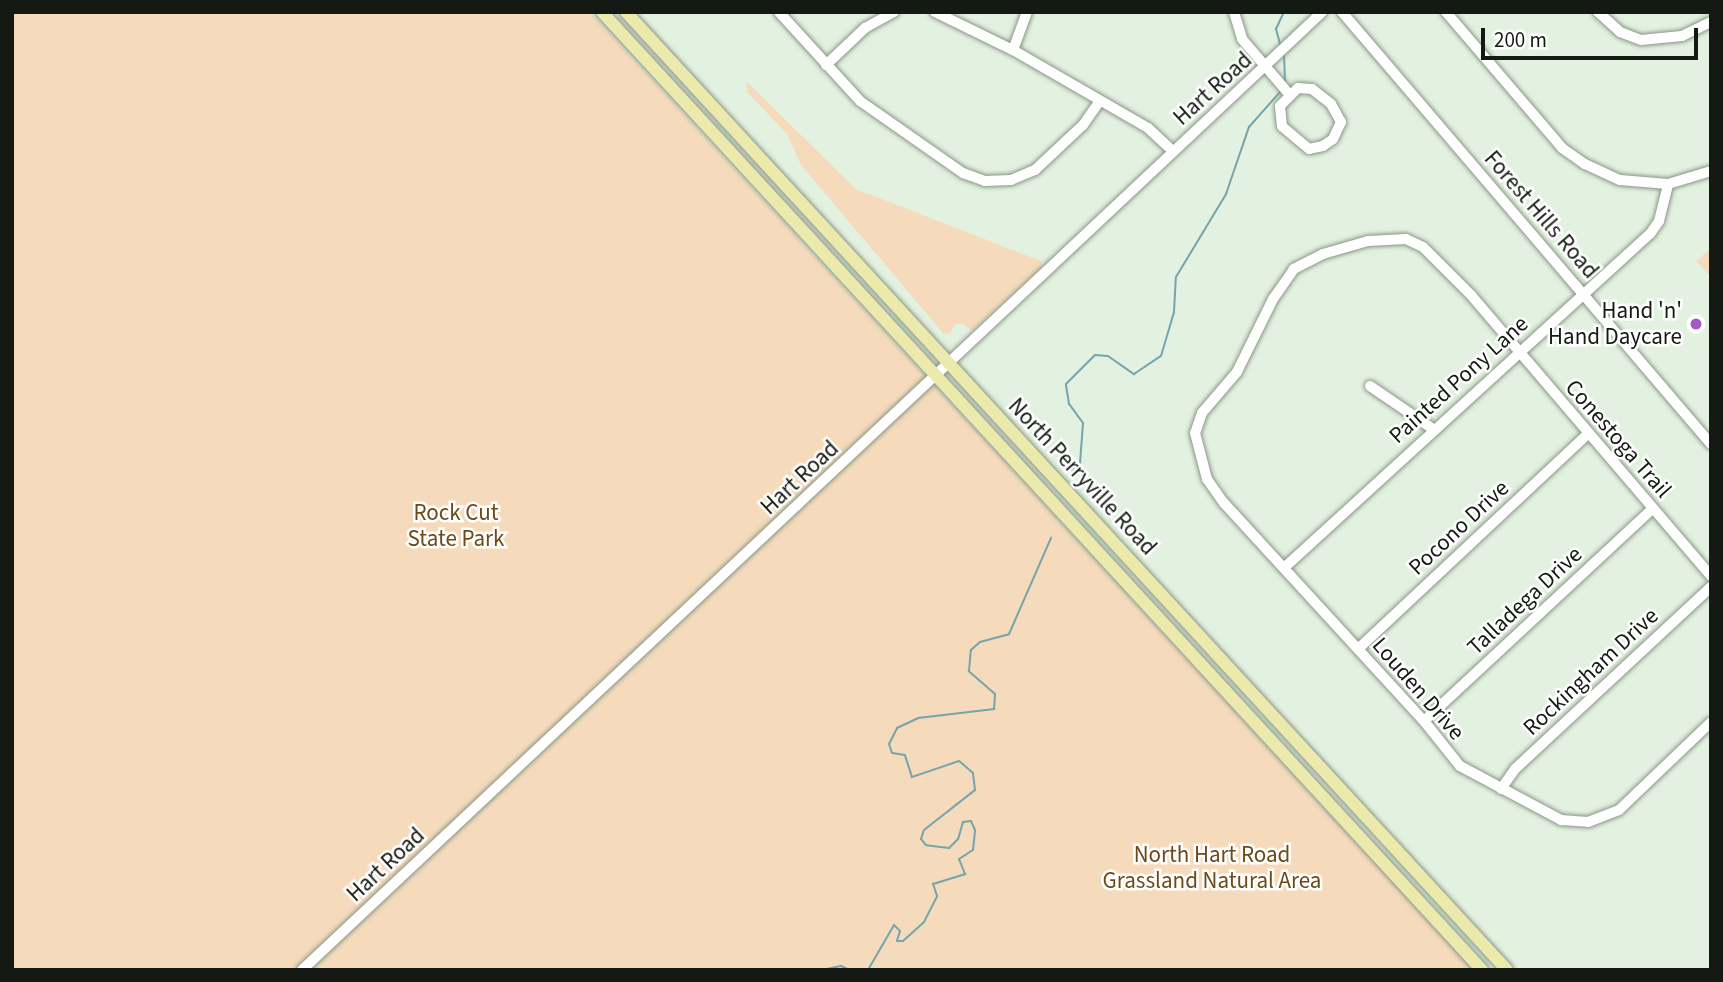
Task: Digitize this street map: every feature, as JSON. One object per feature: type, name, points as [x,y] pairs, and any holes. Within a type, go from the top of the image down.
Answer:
[{"type":"main road","name":"North Perryville Road","points":[[602,12],[1482,970]]},
{"type":"main road","name":"North Perryville Road","points":[[626,12],[1507,970]]},
{"type":"street","points":[[779,12],[860,101],[963,173],[985,181],[1011,180],[1035,170],[1083,125],[1100,101]]},
{"type":"street","points":[[826,65],[865,28],[894,12]]},
{"type":"street","points":[[935,12],[1013,50],[1148,128],[1173,151]]},
{"type":"street","points":[[1013,50],[1027,12]]},
{"type":"street","points":[[1234,12],[1242,39],[1290,95]]},
{"type":"street","name":"Hart Road","points":[[302,970],[938,375],[1173,151],[1266,68],[1322,12]]},
{"type":"street","name":"Forest Hills Road","points":[[1342,12],[1711,443]]},
{"type":"street","points":[[1446,12],[1562,148],[1620,180],[1668,184],[1711,171]]},
{"type":"street","points":[[1598,12],[1620,32],[1641,40],[1682,36],[1711,22]]},
{"type":"street","points":[[1298,88],[1312,89],[1331,104],[1341,122],[1334,139],[1309,149],[1295,141],[1282,126],[1280,106],[1290,95],[1298,88]]},
{"type":"street","name":"Painted Pony Lane","points":[[1285,567],[1433,429],[1650,234],[1659,221],[1668,184]]},
{"type":"street","name":"Conestoga Trail","points":[[1251,533],[1207,479],[1195,433],[1202,413],[1247,356],[1284,282],[1305,261],[1390,237],[1423,247],[1441,262],[1711,576]]},
{"type":"street","points":[[1370,386],[1433,429]]},
{"type":"street","name":"Pocono Drive","points":[[1358,649],[1587,435]]},
{"type":"street","name":"Talladega Drive","points":[[1424,721],[1652,509]]},
{"type":"street","name":"Louden Drive","points":[[1251,533],[1424,721],[1460,766],[1561,820],[1588,822],[1619,810],[1711,722]]},
{"type":"street","name":"Rockingham Drive","points":[[1501,789],[1515,769],[1711,586]]},
{"type":"green space","name":"Rock Cut State Park","points":[[12,12],[590,12],[1473,970],[12,970]]},
{"type":"green space","points":[[747,82],[856,189],[1041,261],[1042,267],[972,331],[963,324],[955,324],[950,334],[943,333],[801,165],[787,134],[747,92]]},
{"type":"green space","points":[[1711,248],[1711,277],[1696,261]]},
{"type":"waterway","points":[[1280,44],[1276,29],[1284,12]]},
{"type":"waterway","points":[[1284,54],[1285,81]]},
{"type":"waterway","points":[[1072,470],[1080,463],[1083,423],[1069,404],[1066,384],[1095,355],[1108,356],[1134,374],[1161,356],[1174,312],[1176,277],[1226,194],[1249,127],[1281,91]]},
{"type":"waterway","points":[[868,970],[894,925],[900,931],[897,941],[903,941],[924,922],[937,896],[933,884],[965,874],[959,859],[973,850],[975,830],[971,821],[963,822],[958,839],[949,848],[926,845],[921,839],[924,830],[975,790],[973,773],[959,761],[912,777],[905,755],[892,753],[889,744],[897,728],[918,718],[994,709],[995,694],[969,671],[971,650],[980,642],[1009,634],[1051,538]]},
{"type":"waterway","points":[[822,970],[841,966],[850,970]]},
{"type":"place","name":"Hand 'n' Hand Daycare","points":[[1696,324]]},
{"type":"park label","name":"North Hart Road Grassland Natural Area","points":[[1212,868]]}]
